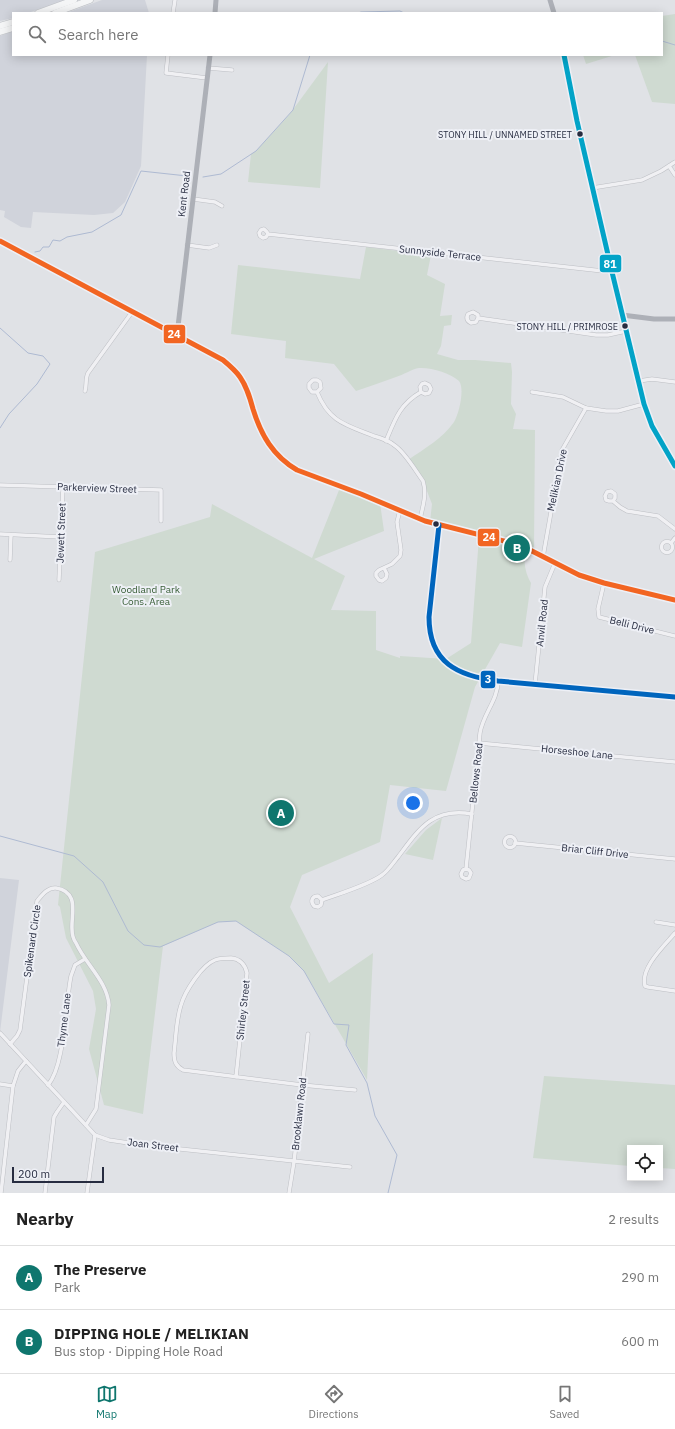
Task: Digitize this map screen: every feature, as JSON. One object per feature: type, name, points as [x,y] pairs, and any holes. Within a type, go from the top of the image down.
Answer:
[{"type":"main road","points":[[41,12],[74,0]]},
{"type":"main road","points":[[58,12],[90,0]]},
{"type":"main road","points":[[215,12],[216,0]]},
{"type":"main road","points":[[550,0],[554,12]]},
{"type":"main road","points":[[0,26],[12,22]]},
{"type":"main road","points":[[0,32],[12,28]]},
{"type":"main road","name":"Kent Road","points":[[177,335],[210,56]]},
{"type":"main road","points":[[564,56],[592,188],[644,404],[652,426],[675,466]]},
{"type":"main road","points":[[0,241],[177,335],[230,366],[241,378],[258,422],[271,448],[288,465],[303,473],[356,492],[420,519],[439,525],[502,539],[543,557],[573,573],[604,583],[675,600]]},
{"type":"main road","points":[[622,315],[654,319],[675,319]]},
{"type":"street","points":[[173,12],[174,0]]},
{"type":"street","points":[[168,56],[166,73],[207,78]]},
{"type":"street","points":[[208,68],[232,70]]},
{"type":"street","points":[[592,188],[642,180],[675,162]]},
{"type":"street","points":[[670,166],[675,175]]},
{"type":"street","points":[[193,200],[215,202],[222,206]]},
{"type":"street","name":"Sunnyside Terrace","points":[[268,234],[612,272]]},
{"type":"street","points":[[187,245],[210,248],[216,245]]},
{"type":"street","points":[[85,391],[86,377],[88,373],[132,312]]},
{"type":"street","points":[[478,318],[591,334],[608,334],[626,331]]},
{"type":"street","points":[[639,380],[652,379],[675,382]]},
{"type":"street","points":[[317,392],[325,408],[336,419],[393,444],[400,451],[423,481],[425,493],[420,519]]},
{"type":"street","points":[[386,441],[400,411],[408,401],[421,392]]},
{"type":"street","points":[[532,392],[563,397],[586,408],[612,412],[644,404]]},
{"type":"street","name":"Melikian Drive","points":[[543,557],[562,450],[586,408]]},
{"type":"street","name":"Parkerview Street","points":[[0,485],[162,490],[161,522]]},
{"type":"street","name":"Jewett Street","points":[[59,580],[63,487]]},
{"type":"street","points":[[613,501],[627,511],[658,516],[675,529]]},
{"type":"street","points":[[384,568],[396,561],[400,553],[397,522],[400,510]]},
{"type":"street","points":[[439,525],[429,627],[433,644],[442,658],[456,670],[466,675],[498,681],[675,697]]},
{"type":"street","points":[[0,534],[61,536]]},
{"type":"street","points":[[10,560],[12,535]]},
{"type":"street","points":[[670,543],[675,538]]},
{"type":"street","name":"Anvil Road","points":[[535,684],[545,587],[555,564]]},
{"type":"street","name":"Belli Drive","points":[[604,583],[598,609],[600,617],[675,636]]},
{"type":"street","name":"Bellows Road","points":[[466,869],[481,725],[495,696],[498,681]]},
{"type":"street","name":"Horseshoe Lane","points":[[478,743],[675,762]]},
{"type":"street","points":[[322,900],[374,880],[382,875],[419,830],[432,819],[448,813],[456,812],[472,814]]},
{"type":"street","name":"Briar Cliff Drive","points":[[515,843],[675,859]]},
{"type":"street","name":"Spikenard Circle","points":[[10,1044],[20,1030],[37,901],[42,894],[49,890],[54,888],[61,890],[71,897],[73,903],[73,939],[104,987],[109,1005],[96,1109],[86,1125]]},
{"type":"street","points":[[656,922],[675,925]]},
{"type":"street","points":[[675,933],[648,966],[644,981],[645,986],[654,989],[675,991]]},
{"type":"street","name":"Shirley Street","points":[[236,1077],[247,973],[246,967],[241,961],[224,958],[214,960],[206,966],[184,996],[179,1012],[174,1060],[177,1066],[183,1070],[236,1077],[302,1085],[354,1090]]},
{"type":"street","name":"Thyme Lane","points":[[48,1085],[55,1076],[59,1062],[70,976],[75,965],[85,959]]},
{"type":"street","points":[[0,1033],[95,1135],[87,1193]]},
{"type":"street","name":"Brooklawn Road","points":[[289,1193],[308,1034]]},
{"type":"street","points":[[1,1193],[13,1086],[18,1071],[26,1061]]},
{"type":"street","points":[[0,1084],[13,1086]]},
{"type":"street","points":[[45,1193],[54,1117],[64,1102]]},
{"type":"street","name":"Joan Street","points":[[95,1135],[109,1140],[142,1145],[350,1167]]},
{"type":"shaded area","points":[[0,0],[65,0],[31,12],[12,12],[12,18],[0,21]]},
{"type":"shaded area","points":[[102,0],[145,0],[149,12],[69,12]]},
{"type":"shaded area","points":[[12,31],[12,56],[147,56],[141,166],[125,202],[113,213],[94,215],[33,212],[31,228],[21,227],[4,217],[5,211],[0,210],[0,36]]},
{"type":"shaded area","points":[[0,878],[19,880],[0,1032]]},
{"type":"green space","points":[[675,14],[675,104],[652,102],[635,56],[663,56],[663,16]]},
{"type":"green space","points":[[583,56],[612,56],[586,64]]},
{"type":"green space","points":[[328,62],[320,188],[248,182],[251,154],[256,151],[289,115]]},
{"type":"green space","name":"Woodland Park Cons. Area","points":[[366,247],[431,255],[427,275],[445,284],[440,316],[452,315],[451,325],[444,326],[441,346],[437,354],[458,360],[511,363],[511,404],[516,414],[513,429],[535,430],[534,550],[525,548],[525,566],[531,583],[522,647],[500,643],[475,687],[446,791],[390,785],[380,842],[302,875],[290,907],[329,983],[373,953],[367,1080],[304,971],[289,956],[236,921],[218,922],[163,946],[143,1114],[104,1105],[89,1049],[96,1009],[93,991],[66,938],[60,907],[58,905],[95,552],[210,517],[212,504],[312,558],[341,485],[380,503],[384,531],[314,559],[345,576],[331,610],[376,611],[376,650],[400,658],[400,656],[446,659],[471,643],[479,537],[457,532],[430,522],[432,504],[425,486],[408,460],[439,438],[454,422],[458,413],[461,395],[461,385],[459,381],[451,375],[440,371],[429,368],[419,368],[356,391],[334,364],[285,358],[286,341],[231,334],[238,265],[360,279]]},
{"type":"green space","points":[[442,818],[433,860],[405,854],[426,830]]},
{"type":"green space","points":[[544,1076],[675,1085],[675,1169],[663,1168],[663,1145],[627,1145],[627,1166],[533,1158]]},
{"type":"waterway","points":[[361,12],[402,12]]},
{"type":"waterway","points":[[663,41],[675,45]]},
{"type":"waterway","points":[[203,177],[221,174],[256,151],[293,110],[310,56]]},
{"type":"waterway","points":[[35,252],[40,251],[43,247],[49,247],[53,240],[60,241],[67,237],[92,232],[121,215],[141,171],[187,176]]},
{"type":"waterway","points":[[0,328],[28,353],[43,356],[50,364],[37,384],[9,414],[0,428]]},
{"type":"waterway","points":[[0,836],[74,856],[103,882],[128,931],[144,945],[160,947],[218,922],[236,921],[289,956],[304,971],[334,1024],[349,1025],[346,1045],[367,1083],[375,1116],[397,1155],[388,1193]]},
{"type":"transit line","name":"81","points":[[564,56],[577,121],[644,404],[652,426],[675,466]]},
{"type":"transit line","name":"24","points":[[0,241],[223,360],[234,370],[242,381],[248,393],[256,419],[269,444],[281,458],[297,470],[361,494],[425,521],[512,543],[530,550],[579,575],[604,583],[675,600]]},
{"type":"transit line","name":"3","points":[[439,525],[429,617],[430,633],[434,646],[440,656],[448,664],[459,671],[484,679],[675,697]]},
{"type":"place","name":"STONY HILL / UNNAMED STREET","points":[[580,134]]},
{"type":"place","name":"STONY HILL / PRIMROSE","points":[[625,326]]},
{"type":"place","name":"DIPPING HOLE / MELIKIAN","points":[[517,548]]},
{"type":"place","name":"The Preserve","points":[[281,813]]}]
